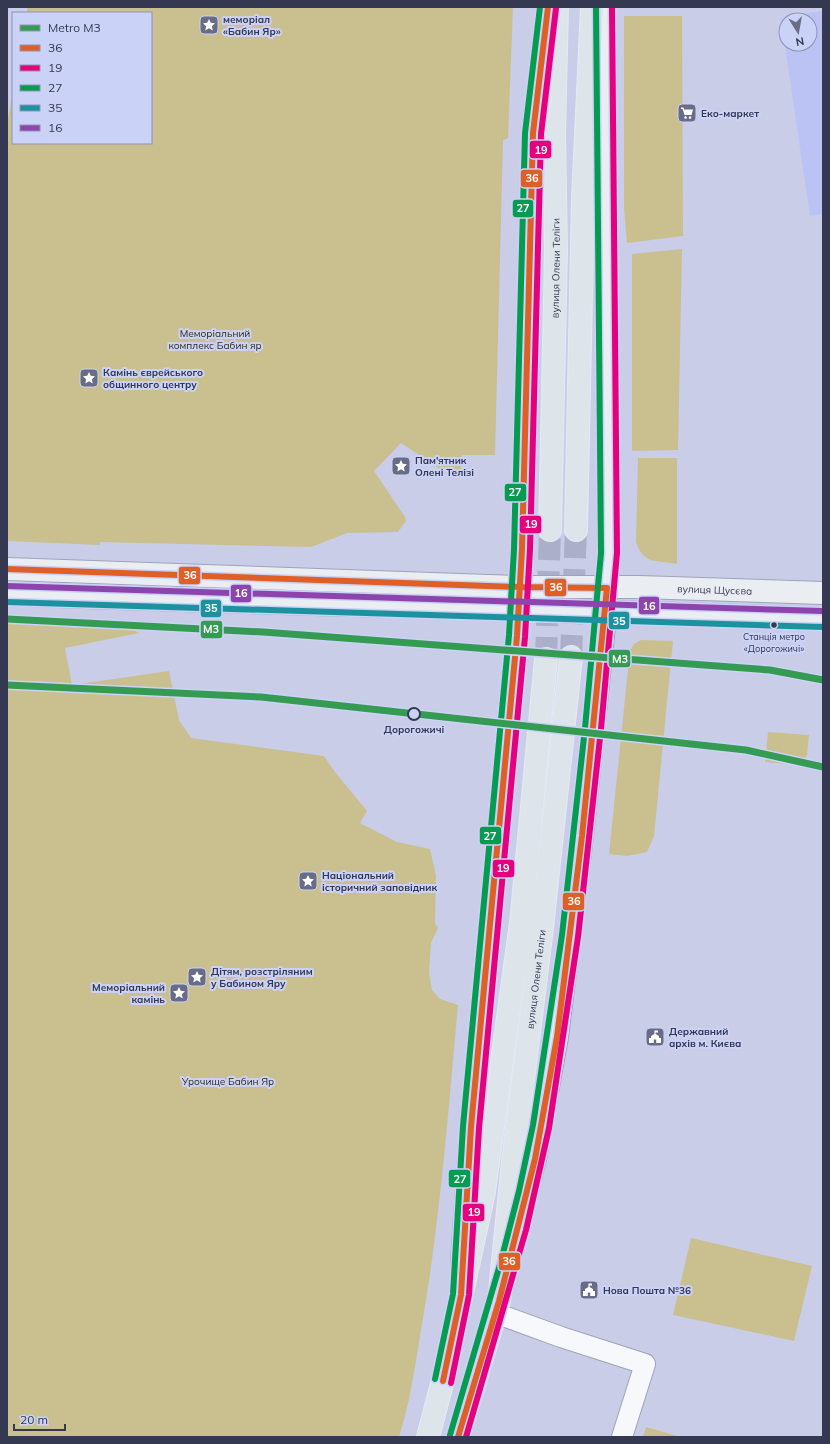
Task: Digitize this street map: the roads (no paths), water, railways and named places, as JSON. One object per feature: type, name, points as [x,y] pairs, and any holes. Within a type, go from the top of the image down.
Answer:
[{"type":"main road","points":[[461,1295],[471,1126],[482,1022],[520,587],[533,133],[548,7]]},
{"type":"main road","name":"вулиця Олени Теліги","points":[[550,530],[556,250],[554,132],[557,7]]},
{"type":"main road","points":[[576,530],[583,199],[592,7]]},
{"type":"main road","name":"вулиця Олени Теліги","points":[[458,1437],[497,1307],[534,1159],[557,1037],[583,828],[606,612],[610,553],[604,7]]},
{"type":"main road","name":"вулиця Щусєва","points":[[7,569],[520,587],[823,593]]},
{"type":"main road","points":[[7,594],[823,620]]},
{"type":"main road","name":"вулиця Олени Теліги","points":[[497,1307],[513,1162],[542,928],[571,657]]},
{"type":"main road","points":[[428,1437],[443,1380],[484,1192],[521,923],[546,659]]},
{"type":"street","points":[[497,1307],[555,1335],[645,1364],[622,1437]]},
{"type":"tunnel","points":[[546,659],[550,530]]},
{"type":"tunnel","points":[[571,657],[576,530]]},
{"type":"metro line","name":"M3","points":[[7,619],[263,632],[770,670],[823,680]]},
{"type":"metro line","name":"M3","points":[[7,685],[261,697],[746,750],[823,767]]},
{"type":"place","name":"меморіал «Бабин Яр»","points":[[209,25]]},
{"type":"place","name":"Еко-маркет","points":[[687,113]]},
{"type":"place","name":"Камінь єврейського общинного центру","points":[[89,378]]},
{"type":"place","name":"Пам'ятник Олені Телізі","points":[[401,466]]},
{"type":"place","name":"Станція метро «Дорогожичі»","points":[[774,625]]},
{"type":"place","name":"Дорогожичі","points":[[414,714]]},
{"type":"place","name":"Національний історичний заповідник","points":[[308,881]]},
{"type":"place","name":"Дітям, розстріляним у Бабином Яру","points":[[197,977]]},
{"type":"place","name":"Меморіальний камінь","points":[[179,993]]},
{"type":"place","name":"Державний архів м. Києва","points":[[655,1037]]},
{"type":"place","name":"Нова Пошта №36","points":[[589,1290]]},
{"type":"park label","name":"Меморіальний комплекс Бабин яр","points":[[215,338]]},
{"type":"park label","name":"Урочище Бабин Яр","points":[[228,1081]]}]
